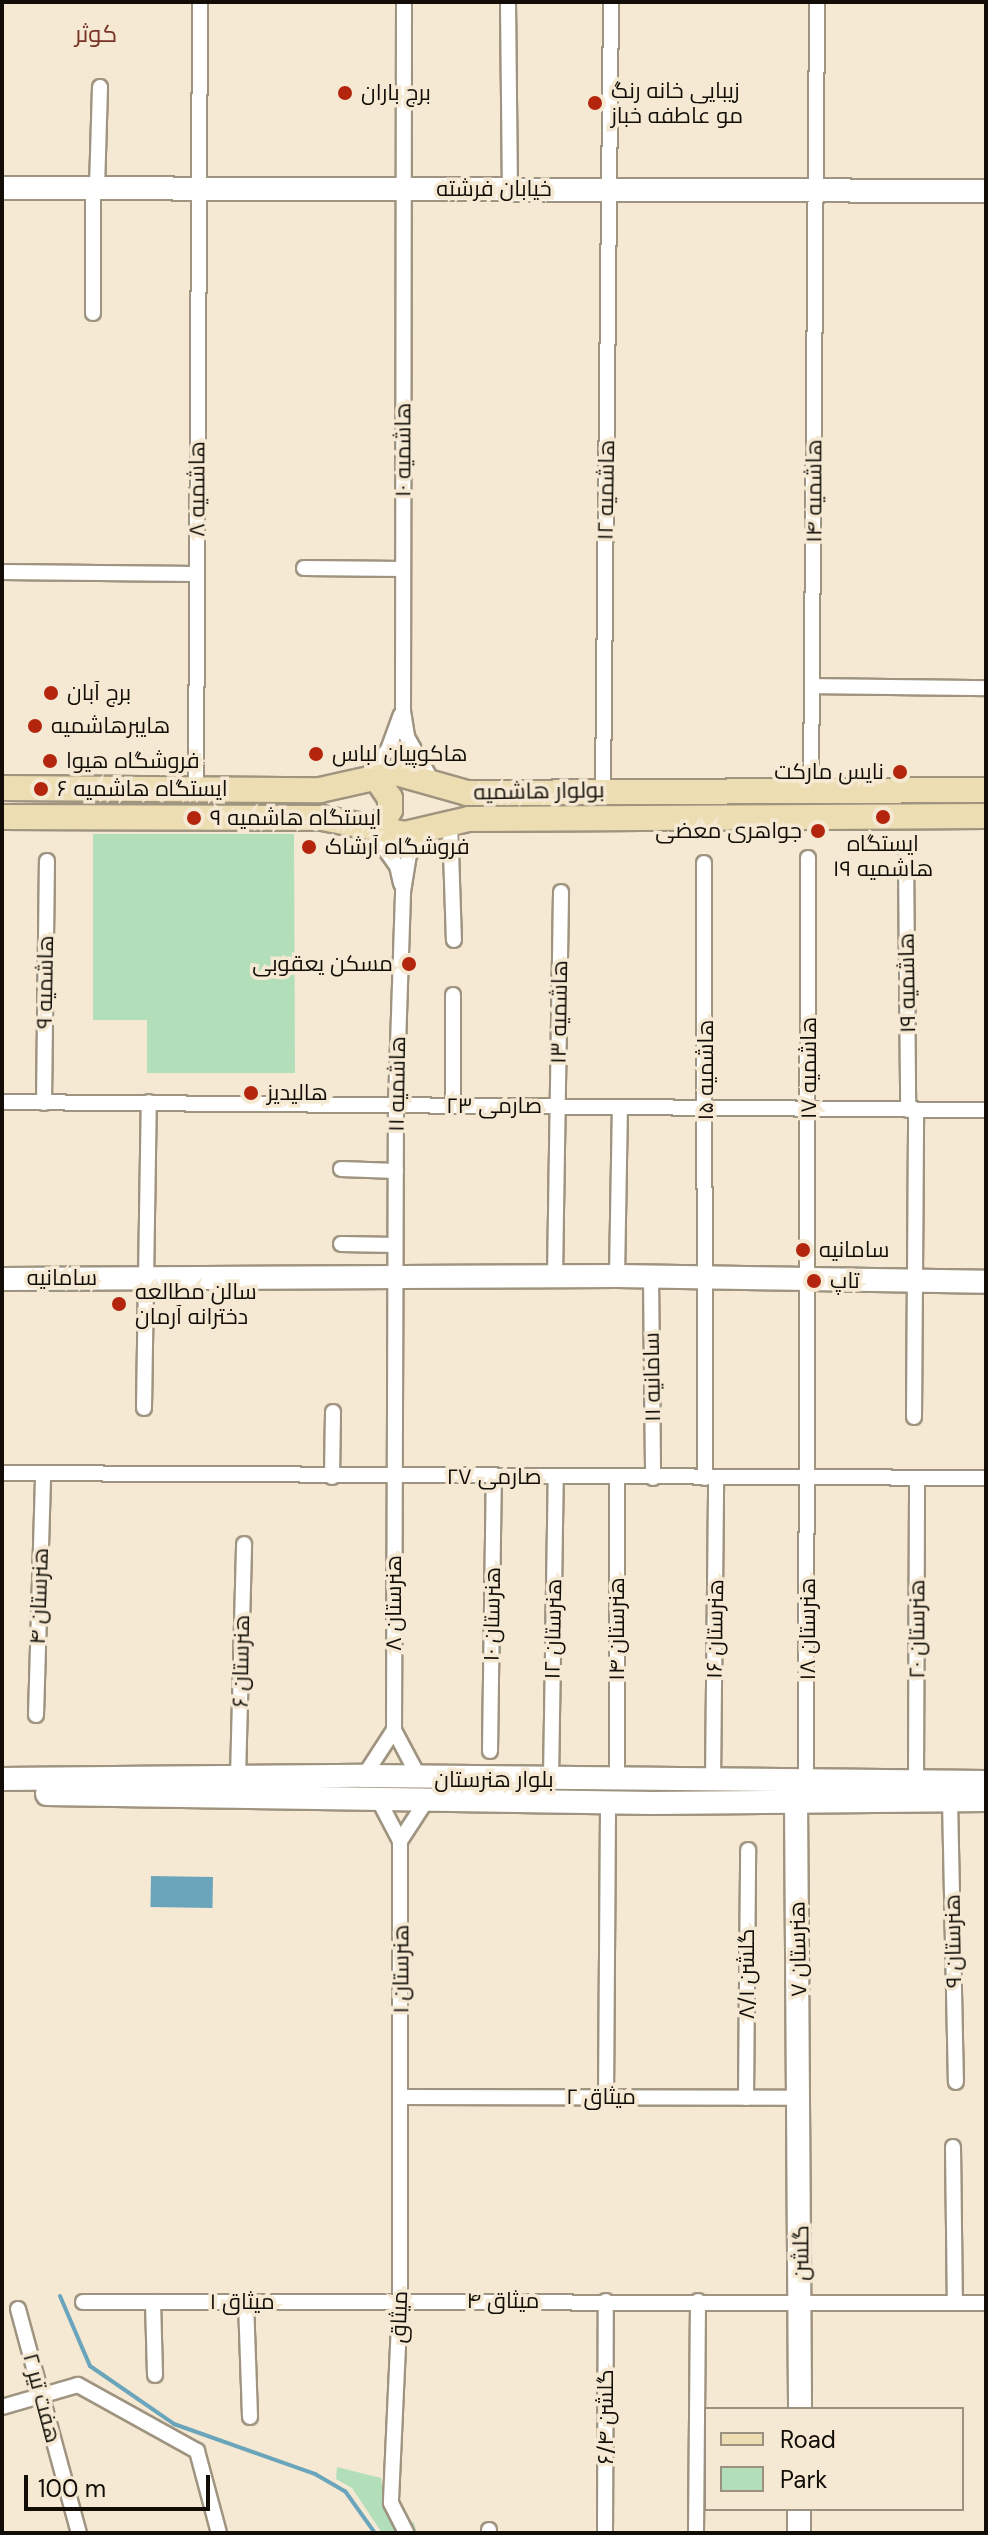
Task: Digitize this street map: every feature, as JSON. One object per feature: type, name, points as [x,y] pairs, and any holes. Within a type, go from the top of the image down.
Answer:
[{"type":"main road","name":"بولوار هاشمیه","points":[[2,788],[320,790],[396,773],[467,793],[986,790]]},
{"type":"main road","points":[[370,781],[390,798],[390,810],[371,826]]},
{"type":"main road","points":[[738,817],[739,791]]},
{"type":"main road","name":"بولوار هاشمیه","points":[[2,817],[371,826],[405,834],[441,824],[738,817],[986,816]]},
{"type":"street","name":"هاشمیه ۸","points":[[196,789],[200,2]]},
{"type":"street","name":"هاشمیه ۱۰","points":[[403,711],[404,2]]},
{"type":"street","points":[[508,2],[510,189]]},
{"type":"street","name":"هاشمیه ۱۲","points":[[603,790],[611,2]]},
{"type":"street","name":"هاشمیه ۱۴","points":[[811,791],[817,2]]},
{"type":"street","points":[[93,313],[100,87]]},
{"type":"street","name":"خیابان فرشته","points":[[2,188],[986,191]]},
{"type":"street","points":[[304,568],[403,569]]},
{"type":"street","points":[[2,572],[196,574]]},
{"type":"street","points":[[813,686],[986,688]]},
{"type":"street","points":[[370,781],[388,750],[403,711]]},
{"type":"street","points":[[403,711],[407,737],[432,781]]},
{"type":"street","points":[[403,892],[409,855],[441,824]]},
{"type":"street","points":[[441,824],[454,940]]},
{"type":"street","points":[[371,826],[397,866],[403,892]]},
{"type":"street","name":"هاشمیه ۱۹","points":[[906,856],[912,1110],[916,1149],[914,1417]]},
{"type":"street","name":"هاشمیه ۱۷","points":[[808,858],[809,1478]]},
{"type":"street","name":"هاشمیه ۹","points":[[44,1103],[47,861]]},
{"type":"street","name":"هاشمیه ۱۵","points":[[704,863],[705,1277],[710,1478]]},
{"type":"street","name":"هاشمیه ۱۱","points":[[395,1276],[396,1105],[403,892]]},
{"type":"street","name":"هاشمیه ۱۳","points":[[555,1276],[561,892]]},
{"type":"street","points":[[453,995],[453,1106]]},
{"type":"street","name":"صارمی ۲۳","points":[[2,1102],[986,1110]]},
{"type":"street","points":[[144,1408],[143,1278],[149,1102]]},
{"type":"street","points":[[617,1276],[620,1107]]},
{"type":"street","points":[[341,1169],[396,1171]]},
{"type":"street","points":[[341,1244],[395,1245]]},
{"type":"street","name":"هنرستان ۸","points":[[395,1276],[394,1730],[425,1788]]},
{"type":"street","name":"سامانیه","points":[[2,1279],[651,1276],[986,1282]]},
{"type":"street","name":"سامانیه ۱۱","points":[[651,1276],[653,1478]]},
{"type":"street","points":[[332,1477],[333,1412]]},
{"type":"street","name":"صارمی ۲۷","points":[[2,1473],[43,1476],[986,1478]]},
{"type":"street","name":"هنرستان ۴","points":[[36,1715],[43,1476]]},
{"type":"street","name":"هنرستان ۱۰","points":[[490,1751],[494,1477]]},
{"type":"street","name":"هنرستان ۱۲","points":[[551,1780],[556,1477]]},
{"type":"street","name":"هنرستان ۱۴","points":[[617,1478],[617,1781]]},
{"type":"street","name":"هنرستان ۱۶","points":[[710,1478],[713,1781]]},
{"type":"street","name":"هنرستان ۱۸","points":[[801,1790],[809,1478]]},
{"type":"street","name":"هنرستان ۲۰","points":[[916,1780],[917,1479]]},
{"type":"street","name":"هنرستان ۶","points":[[238,1777],[244,1544]]},
{"type":"street","points":[[370,1785],[394,1730]]},
{"type":"street","name":"بلوار هنرستان","points":[[2,1779],[238,1777],[274,1786]]},
{"type":"street","name":"بلوار هنرستان","points":[[425,1788],[551,1780],[617,1781],[652,1792],[801,1790],[916,1780],[986,1782]]},
{"type":"street","name":"بلوار هنرستان","points":[[2,1793],[370,1785],[608,1802],[713,1781],[801,1790],[986,1800]]},
{"type":"street","name":"هنرستان ۱","points":[[370,1785],[400,1841],[402,2097]]},
{"type":"street","points":[[400,1841],[425,1788]]},
{"type":"street","name":"هنرستان ۷","points":[[801,1790],[801,2098]]},
{"type":"street","name":"هنرستان ۹","points":[[950,1800],[956,2082]]},
{"type":"street","points":[[606,2097],[608,1802]]},
{"type":"street","name":"گلشن ۸/۱","points":[[746,2098],[748,1850]]},
{"type":"street","name":"میثاق ۲","points":[[402,2097],[801,2098]]},
{"type":"street","name":"میثاق","points":[[402,2097],[400,2302],[391,2503],[406,2533]]},
{"type":"street","name":"گلشن","points":[[800,2407],[801,2098]]},
{"type":"street","points":[[953,2147],[955,2303]]},
{"type":"street","name":"گلشن ۶/۴","points":[[605,2533],[606,2301]]},
{"type":"street","points":[[696,2533],[698,2301]]},
{"type":"street","name":"میثاق ۱","points":[[83,2302],[400,2302]]},
{"type":"street","points":[[153,2302],[155,2375]]},
{"type":"street","points":[[246,2302],[250,2417]]},
{"type":"street","name":"میثاق ۴","points":[[400,2302],[986,2303]]},
{"type":"street","name":"هفت تیر ۲","points":[[18,2309],[79,2533]]},
{"type":"street","points":[[2,2407],[78,2385],[197,2451],[219,2533]]},
{"type":"street","points":[[799,2511],[799,2533]]},
{"type":"green space","points":[[93,834],[294,834],[295,1073],[147,1073],[147,1020],[93,1020]]},
{"type":"green space","points":[[337,2467],[381,2478],[384,2503],[414,2523],[417,2533],[382,2533],[352,2488],[336,2479]]},
{"type":"water","points":[[151,1876],[213,1877],[212,1908],[150,1907]]},
{"type":"waterway","points":[[60,2296],[90,2366],[174,2424],[315,2474],[345,2491],[375,2533]]},
{"type":"place","name":"برج باران","points":[[345,93]]},
{"type":"place","name":"زیبایی خانه رنگ مو عاطفه خباز","points":[[595,103]]},
{"type":"place","name":"برج آبان","points":[[51,693]]},
{"type":"place","name":"هایبرهاشمیه","points":[[35,726]]},
{"type":"place","name":"هاکوپیان لباس","points":[[316,754]]},
{"type":"place","name":"فروشگاه هیوا","points":[[50,761]]},
{"type":"place","name":"نایس مارکت","points":[[900,772]]},
{"type":"place","name":"ایستگاه هاشمیه ۶","points":[[41,789]]},
{"type":"place","name":"ایستگاه هاشمیه ۱۹","points":[[883,817]]},
{"type":"place","name":"ایستگاه هاشمیه ۹","points":[[194,818]]},
{"type":"place","name":"جواهری معضی","points":[[818,831]]},
{"type":"place","name":"فروشگاه آرشاک","points":[[309,847]]},
{"type":"place","name":"مسکن یعقوبی","points":[[409,964]]},
{"type":"place","name":"هالیدیز","points":[[251,1093]]},
{"type":"place","name":"سامانیه","points":[[803,1250]]},
{"type":"place","name":"تاپ","points":[[814,1281]]},
{"type":"place","name":"سالن مطالعه دخترانه آرمان","points":[[119,1304]]},
{"type":"district","name":"کوثر","points":[[96,34]]}]
